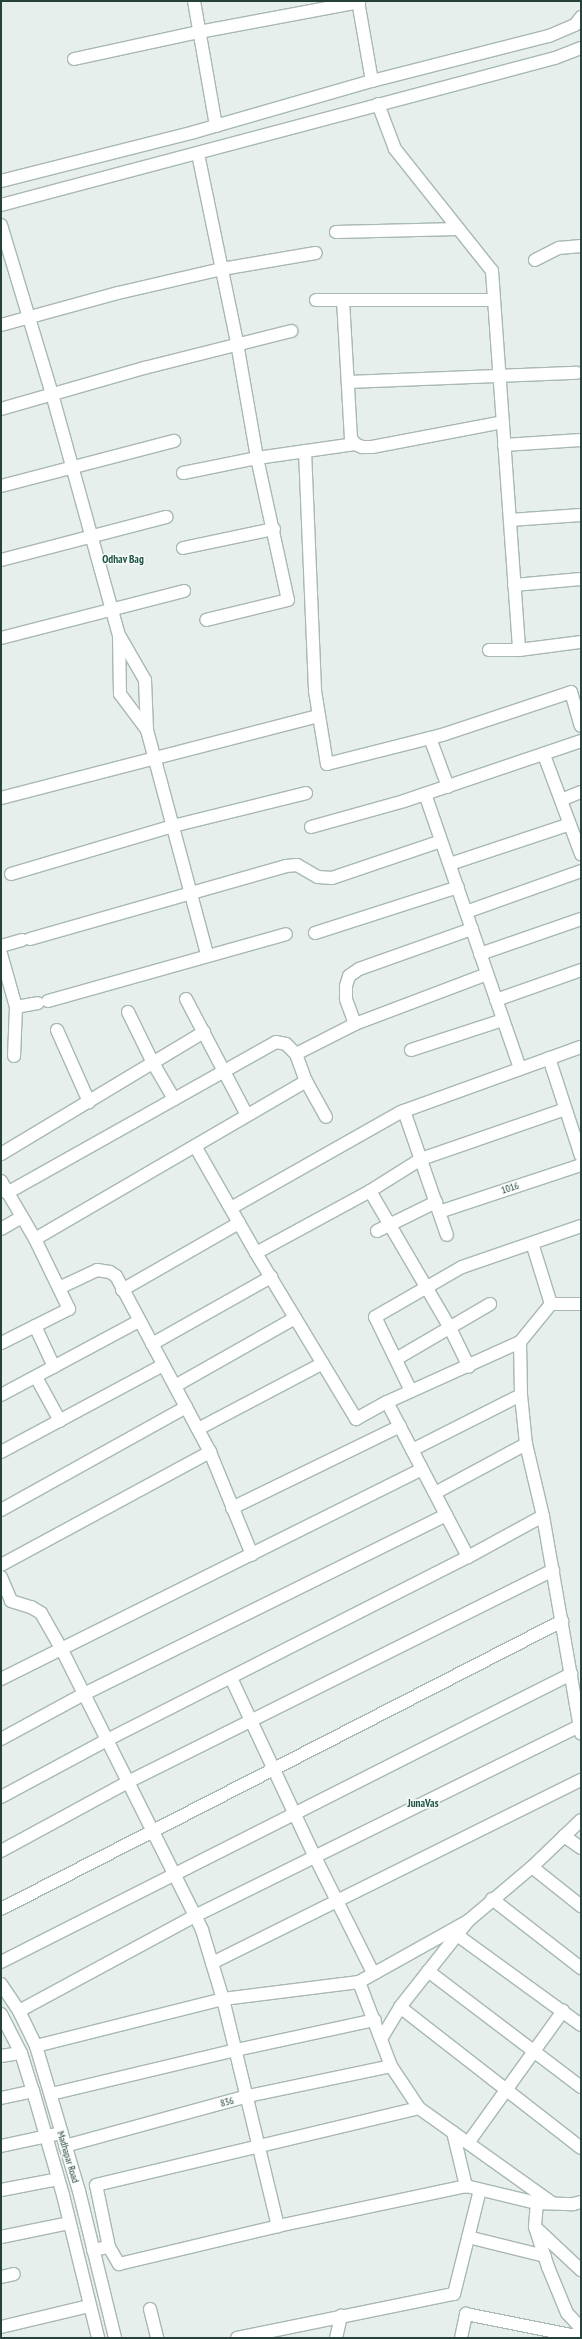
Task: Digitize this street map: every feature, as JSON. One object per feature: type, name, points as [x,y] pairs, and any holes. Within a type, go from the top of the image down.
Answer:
[{"type":"street","points":[[194,1],[216,126]]},
{"type":"street","points":[[74,59],[199,32],[359,2],[372,81]]},
{"type":"street","points":[[1,181],[216,126],[372,81],[548,36],[575,25],[581,17]]},
{"type":"street","points":[[1,205],[198,154],[378,104],[579,51]]},
{"type":"street","points":[[378,104],[396,149],[492,271],[519,650]]},
{"type":"street","points":[[198,154],[237,343],[257,458],[274,529],[288,600],[206,620]]},
{"type":"street","points":[[1,225],[52,394],[71,468],[119,635],[120,694],[147,730]]},
{"type":"street","points":[[336,232],[458,228]]},
{"type":"street","points":[[535,260],[559,248],[581,246]]},
{"type":"street","points":[[1,325],[118,293],[222,269],[316,253]]},
{"type":"street","points":[[316,300],[494,300]]},
{"type":"street","points":[[343,300],[350,438],[355,444],[362,447],[372,447],[503,422]]},
{"type":"street","points":[[1,409],[237,343],[291,331]]},
{"type":"street","points":[[348,382],[577,373]]},
{"type":"street","points":[[504,445],[581,440]]},
{"type":"street","points":[[1,486],[174,441]]},
{"type":"street","points":[[183,473],[257,458],[355,444]]},
{"type":"street","points":[[305,451],[315,691],[327,764],[430,738],[571,692],[581,726]]},
{"type":"street","points":[[510,520],[581,515]]},
{"type":"street","points":[[1,560],[90,536],[166,518]]},
{"type":"street","points":[[183,548],[274,529]]},
{"type":"street","points":[[514,585],[581,579]]},
{"type":"street","points":[[1,638],[184,591]]},
{"type":"street","points":[[119,635],[146,680],[147,730],[207,954]]},
{"type":"street","points":[[489,650],[519,650],[581,642]]},
{"type":"street","points":[[1,798],[319,716]]},
{"type":"street","points":[[430,738],[448,787]]},
{"type":"street","points":[[311,827],[448,787],[581,742]]},
{"type":"street","points":[[544,755],[580,848]]},
{"type":"street","points":[[561,800],[581,792]]},
{"type":"street","points":[[6,876],[172,826],[306,793]]},
{"type":"street","points":[[425,794],[520,1069]]},
{"type":"street","points":[[450,864],[570,824]]},
{"type":"street","points":[[1,946],[286,866],[297,865],[318,877],[332,878],[441,840]]},
{"type":"street","points":[[466,912],[581,871]]},
{"type":"street","points":[[315,933],[458,887]]},
{"type":"street","points":[[480,954],[581,919]]},
{"type":"street","points":[[355,1024],[346,999],[346,986],[349,976],[359,969],[472,929]]},
{"type":"street","points":[[16,1007],[43,1002],[207,954],[286,934]]},
{"type":"street","points":[[1,954],[16,1007],[14,1056]]},
{"type":"street","points":[[496,1000],[581,970]]},
{"type":"street","points":[[296,1054],[355,1024],[487,974]]},
{"type":"street","points":[[186,999],[223,1072],[247,1115]]},
{"type":"street","points":[[128,1012],[152,1063],[174,1099]]},
{"type":"street","points":[[411,1050],[503,1020]]},
{"type":"street","points":[[57,1030],[89,1102]]},
{"type":"street","points":[[1,1154],[204,1032]]},
{"type":"street","points":[[7,1194],[276,1042],[286,1044],[296,1054],[306,1080],[326,1117]]},
{"type":"street","points":[[231,1208],[404,1111],[581,1047]]},
{"type":"street","points":[[549,1058],[565,1109],[577,1130],[581,1156]]},
{"type":"street","points":[[35,1239],[306,1080]]},
{"type":"street","points":[[256,1253],[370,1191],[421,1159],[565,1109]]},
{"type":"street","points":[[404,1111],[447,1235]]},
{"type":"street","points":[[195,1146],[256,1253],[356,1418],[387,1402],[469,1367],[520,1342],[551,1304]]},
{"type":"street","name":"1016","points":[[376,1232],[438,1207],[581,1165]]},
{"type":"street","points":[[1,1181],[7,1194],[35,1239],[69,1309],[1,1343]]},
{"type":"street","points":[[370,1191],[389,1226],[450,1328],[469,1367]]},
{"type":"street","points":[[1,1229],[22,1217]]},
{"type":"street","points":[[122,1290],[239,1223]]},
{"type":"street","points":[[411,1391],[375,1317],[462,1267],[581,1226]]},
{"type":"street","points":[[532,1243],[551,1304]]},
{"type":"street","points":[[59,1288],[97,1270],[110,1272],[116,1276],[122,1290],[210,1452],[252,1555]]},
{"type":"street","points":[[152,1344],[271,1277]]},
{"type":"street","points":[[396,1359],[490,1304]]},
{"type":"street","points":[[551,1304],[581,1304]]},
{"type":"street","points":[[175,1386],[295,1318]]},
{"type":"street","points":[[1,1395],[139,1320]]},
{"type":"street","points":[[35,1326],[54,1366]]},
{"type":"street","points":[[19,2011],[195,1916],[580,1730],[544,1516],[526,1444],[521,1395],[520,1342]]},
{"type":"street","points":[[198,1429],[323,1363]]},
{"type":"street","points":[[1,1452],[163,1365]]},
{"type":"street","points":[[36,1377],[60,1421]]},
{"type":"street","points":[[412,1450],[521,1395]]},
{"type":"street","points":[[387,1402],[468,1557]]},
{"type":"street","points":[[1,1510],[186,1407]]},
{"type":"street","points":[[232,1508],[400,1426]]},
{"type":"street","points":[[434,1493],[526,1444]]},
{"type":"street","points":[[1,1565],[210,1452]]},
{"type":"street","points":[[1,1679],[62,1650],[422,1469]]},
{"type":"street","points":[[1,1739],[84,1694],[446,1515]]},
{"type":"street","points":[[1,1797],[108,1740],[468,1557],[544,1516]]},
{"type":"street","points":[[1,1851],[128,1782],[553,1570]]},
{"type":"street","points":[[1,1577],[6,1604],[31,1607],[41,1613],[62,1650],[108,1740],[202,1930],[223,1999],[248,2096],[258,2148],[278,2226]]},
{"type":"street","points":[[1,1909],[152,1830],[562,1621]]},
{"type":"street","points":[[1,1962],[174,1873],[571,1674]]},
{"type":"street","points":[[231,1678],[315,1857],[373,1973]]},
{"type":"street","points":[[212,1963],[581,1780]]},
{"type":"street","points":[[381,2040],[400,2007],[468,1921],[492,1899],[532,1867],[581,1820]]},
{"type":"street","points":[[564,1836],[581,1848]]},
{"type":"street","points":[[532,1867],[581,1906]]},
{"type":"street","points":[[492,1899],[581,1968]]},
{"type":"street","points":[[36,2046],[223,1999],[359,1982],[468,1921]]},
{"type":"street","points":[[457,1935],[563,2010],[581,2025]]},
{"type":"street","points":[[428,1971],[581,2087]]},
{"type":"street","points":[[359,1982],[375,2020],[391,2066],[419,2108],[553,2204]]},
{"type":"street","name":"Madhapar Road","points":[[1,1984],[19,2011],[36,2046],[51,2094],[115,2338]]},
{"type":"street","points":[[400,2007],[581,2148]]},
{"type":"street","points":[[468,2143],[508,2091],[563,2010]]},
{"type":"street","name":"Madhapar Road","points":[[1,2014],[21,2052],[33,2091],[58,2179],[98,2338]]},
{"type":"street","points":[[51,2094],[236,2050],[375,2020]]},
{"type":"street","points":[[1,2056],[21,2052]]},
{"type":"street","name":"836","points":[[65,2146],[248,2096],[391,2066]]},
{"type":"street","points":[[1,2098],[33,2091]]},
{"type":"street","points":[[419,2108],[258,2148],[96,2185],[109,2247],[119,2264],[278,2226],[466,2186],[537,2203],[578,2206]]},
{"type":"street","points":[[453,2132],[466,2186]]},
{"type":"street","points":[[1,2146],[61,2133]]},
{"type":"street","points":[[1,2190],[58,2179]]},
{"type":"street","points":[[237,2338],[454,2294],[480,2190]]},
{"type":"street","points":[[537,2203],[535,2227],[545,2256],[567,2313],[581,2328]]},
{"type":"street","points":[[1,2237],[69,2223]]},
{"type":"street","points":[[535,2227],[581,2270]]},
{"type":"street","points":[[468,2238],[545,2256]]},
{"type":"street","points":[[93,2250],[109,2247]]},
{"type":"street","points":[[1,2277],[14,2274]]},
{"type":"street","points":[[1,2326],[89,2306]]},
{"type":"street","points":[[150,2309],[157,2338]]},
{"type":"street","points":[[461,2338],[466,2314],[581,2337]]},
{"type":"street","points":[[336,2338],[341,2316]]},
{"type":"district","name":"Odhav Bag","points":[[123,559]]},
{"type":"district","name":"JunaVas","points":[[423,1803]]}]
